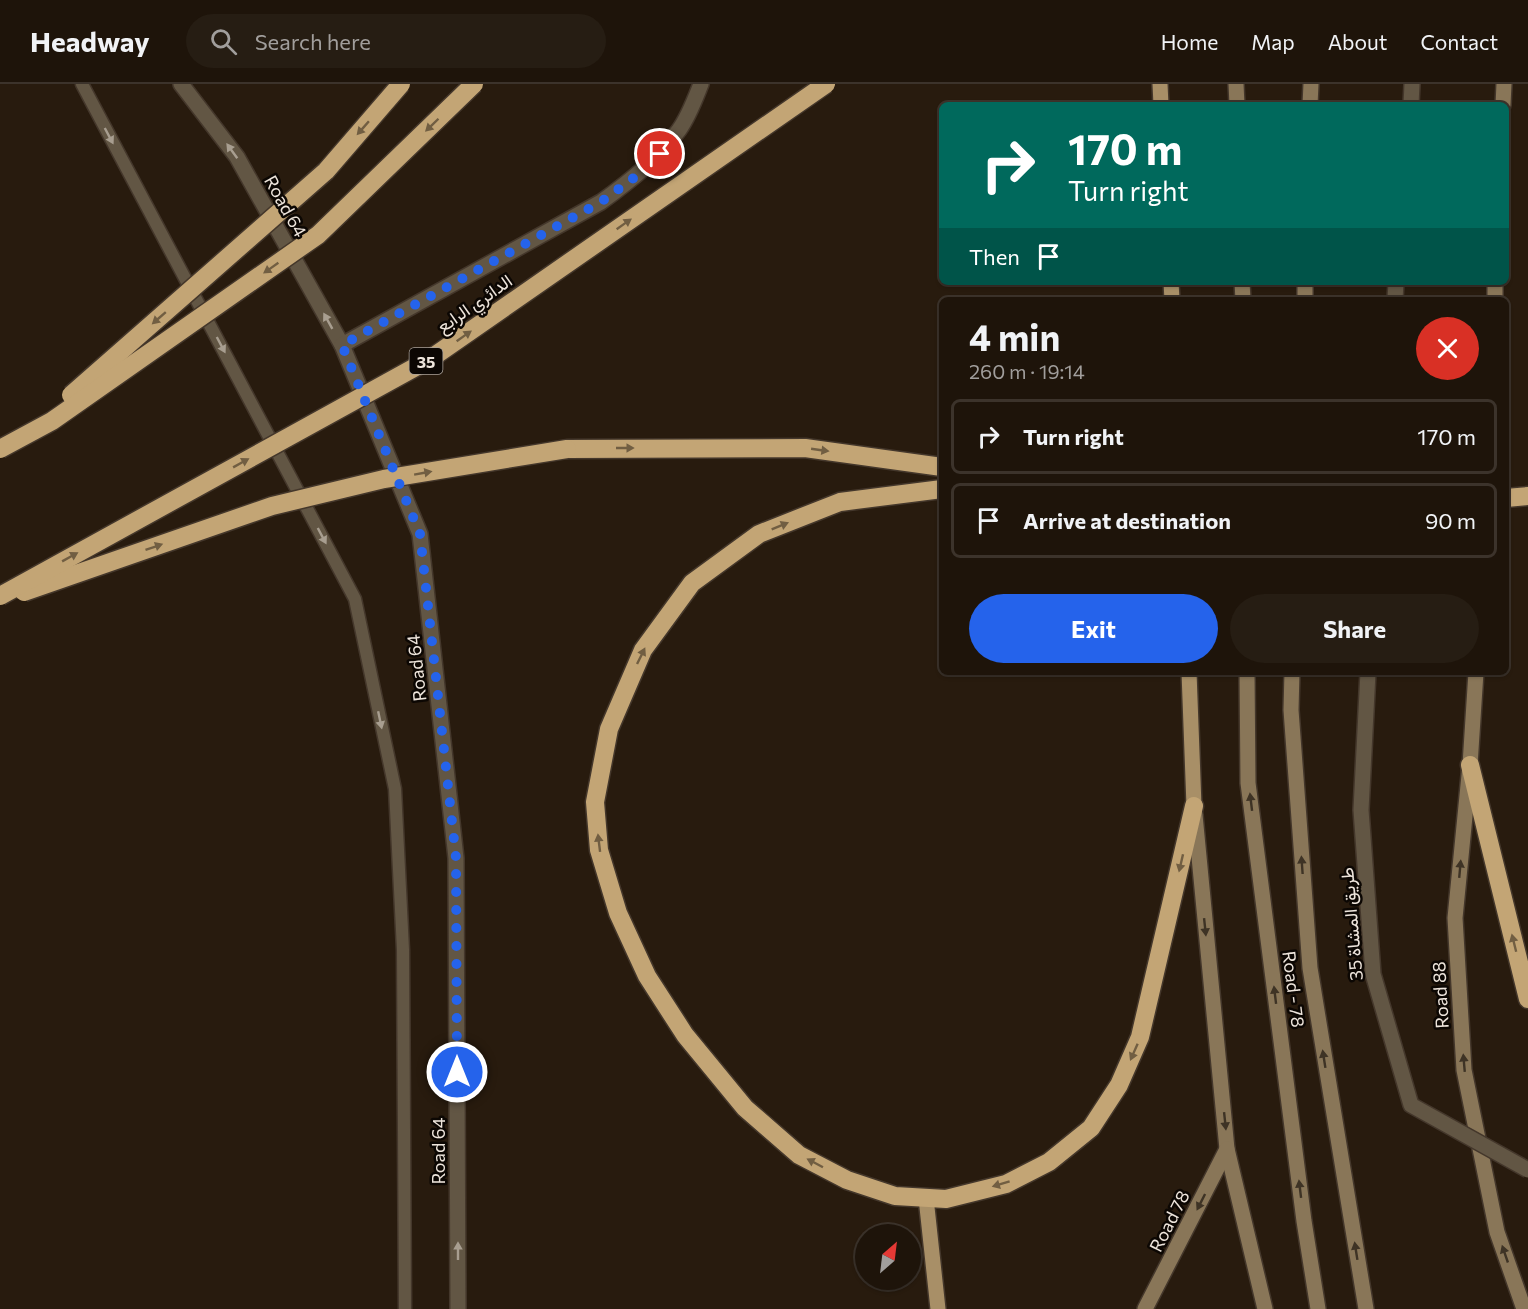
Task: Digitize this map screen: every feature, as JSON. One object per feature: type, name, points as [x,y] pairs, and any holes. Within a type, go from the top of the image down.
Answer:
[{"type":"highway","points":[[25,436],[326,171],[401,84]]},
{"type":"highway","points":[[0,449],[52,421],[318,235],[474,84]]},
{"type":"highway","name":"الدائري الرابع","points":[[0,596],[430,359],[826,84]]},
{"type":"highway","points":[[0,600],[272,506],[384,479],[567,448],[805,448],[939,467]]},
{"type":"highway","points":[[939,489],[840,502],[759,534],[692,583],[643,650],[609,729],[595,802],[599,850],[618,913],[647,976],[685,1035],[745,1108],[799,1155],[847,1180],[895,1196],[946,1199],[1006,1184],[1049,1162],[1091,1128],[1119,1085],[1140,1037],[1194,806]]},
{"type":"highway","points":[[1509,498],[1528,496]]},
{"type":"highway","points":[[1470,765],[1528,999]]},
{"type":"main road","points":[[1160,84],[1161,102]]},
{"type":"main road","points":[[1236,84],[1237,102]]},
{"type":"main road","points":[[1310,102],[1311,84]]},
{"type":"main road","points":[[1503,102],[1504,84]]},
{"type":"main road","points":[[1189,675],[1194,806],[1227,1149],[1265,1309]]},
{"type":"main road","name":"Road - 78","points":[[1247,675],[1248,783],[1318,1309]]},
{"type":"main road","points":[[1292,675],[1291,710],[1310,968],[1366,1309]]},
{"type":"main road","name":"Road 88","points":[[1476,675],[1470,765],[1455,918],[1464,1070],[1497,1232],[1524,1309]]},
{"type":"main road","name":"Road 78","points":[[1145,1309],[1227,1149]]},
{"type":"main road","points":[[926,1198],[938,1309]]},
{"type":"street","name":"Road 64","points":[[181,84],[237,157],[342,345],[420,534],[456,858],[458,1309]]},
{"type":"street","points":[[342,345],[601,202],[639,174],[660,154],[680,128],[701,84]]},
{"type":"street","points":[[1411,102],[1412,84]]},
{"type":"street","name":"طريق المشاة 35","points":[[1368,675],[1360,810],[1373,974],[1411,1105],[1528,1170]]},
{"type":"lane","points":[[82,84],[356,599],[395,789],[403,950],[405,1309]]},
{"type":"route","points":[[457,1072],[456,858],[420,534],[342,345],[601,202],[639,174],[660,154]]}]
